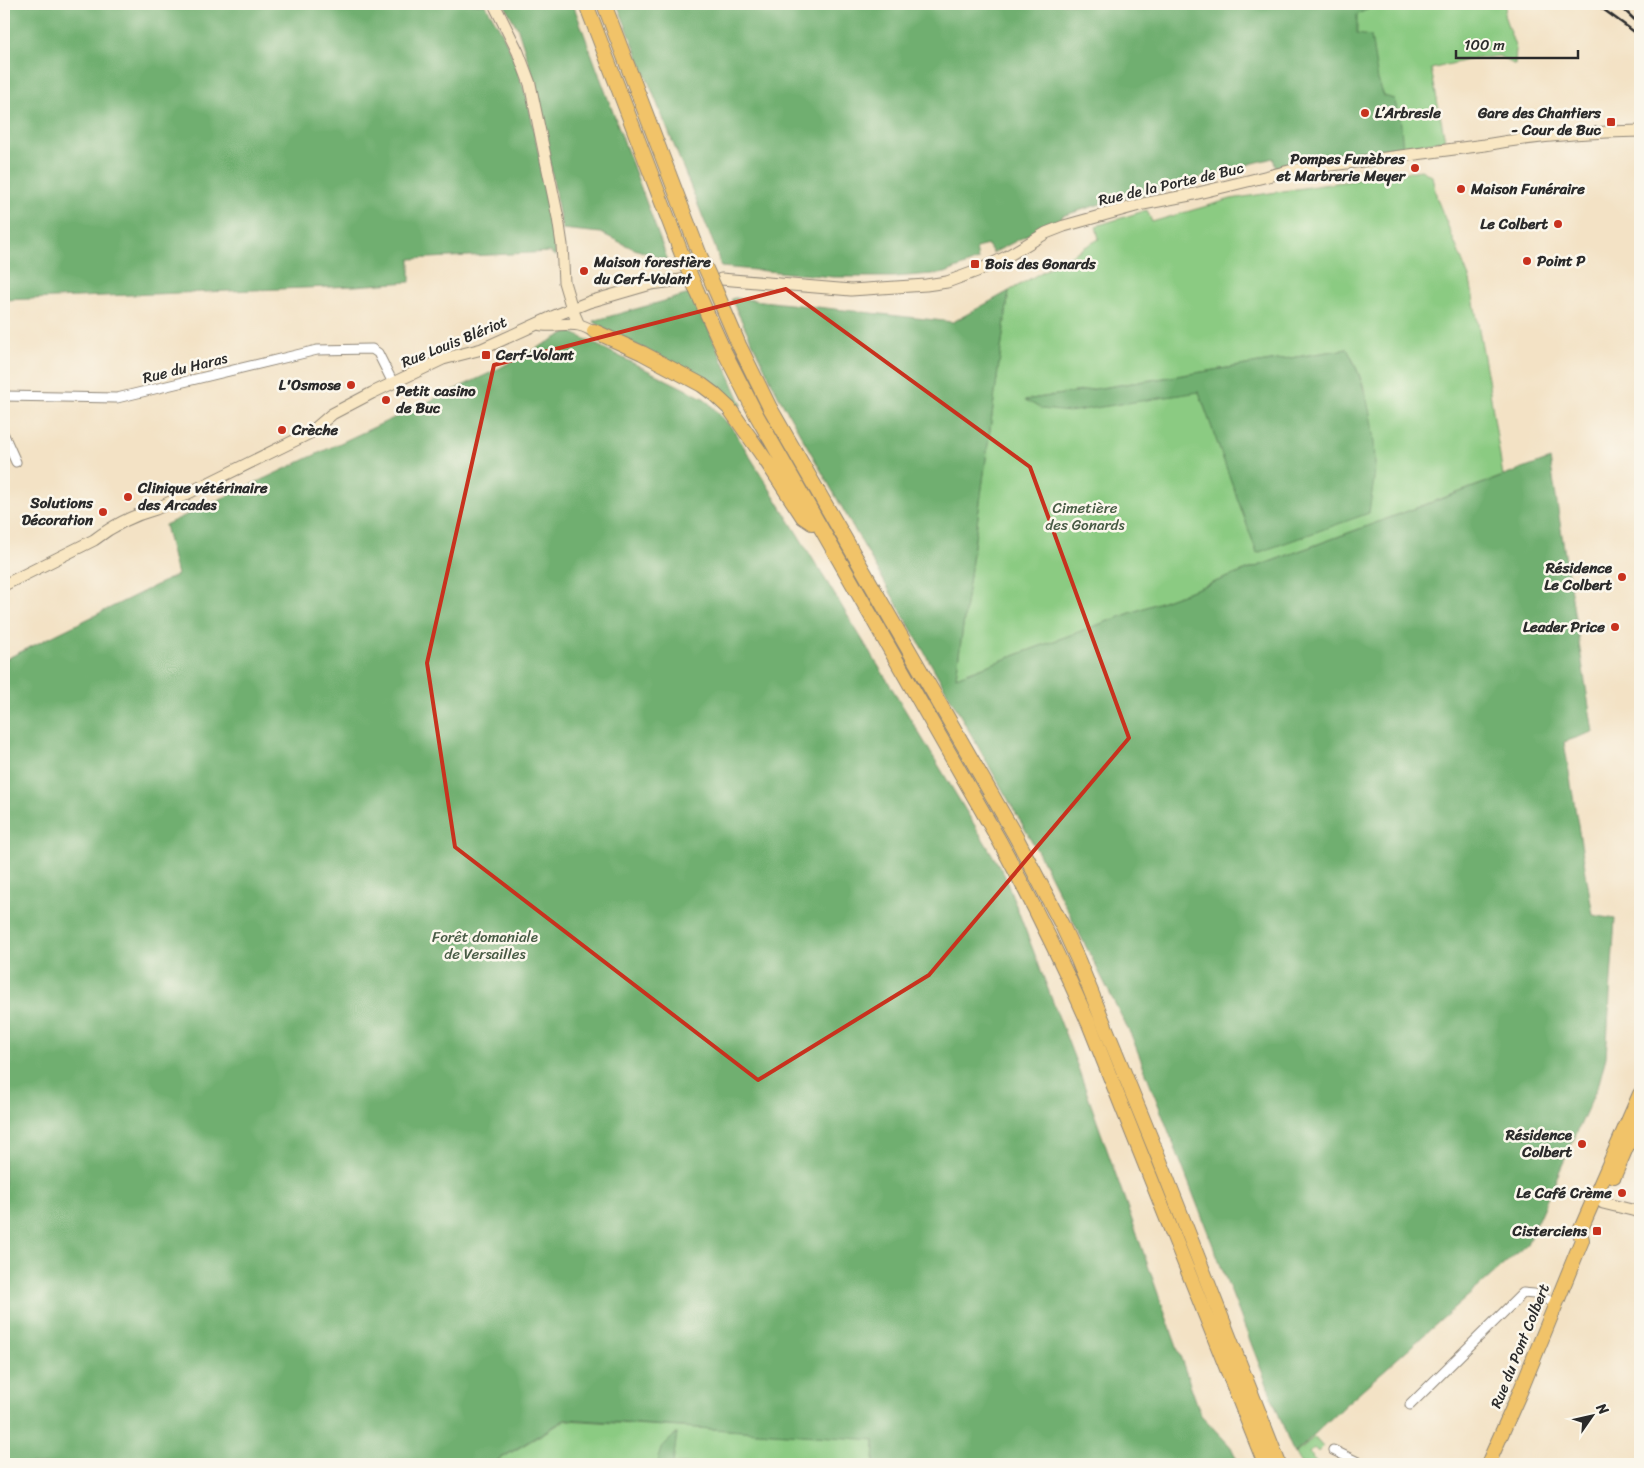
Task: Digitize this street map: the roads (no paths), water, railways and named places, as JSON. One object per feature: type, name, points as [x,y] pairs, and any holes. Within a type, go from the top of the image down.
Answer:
[{"type":"main road","points":[[494,4],[518,52],[534,102],[558,218],[564,282],[579,325]]},
{"type":"main road","points":[[586,4],[684,260],[723,349],[757,416],[1000,842],[1063,966],[1089,1024],[1265,1464]]},
{"type":"main road","points":[[604,4],[701,258],[718,284],[740,345],[770,408],[1016,837],[1062,925],[1160,1161],[1279,1464]]},
{"type":"main road","name":"Rue de la Porte de Buc","points":[[718,284],[851,290],[947,282],[977,271],[1006,257],[1046,233],[1064,226],[1143,204],[1190,195],[1293,170],[1507,141],[1640,130]]},
{"type":"main road","points":[[572,309],[651,284],[681,280]]},
{"type":"main road","name":"Rue Louis Blériot","points":[[4,584],[94,540],[105,532],[142,513],[156,509],[310,434],[332,414],[393,382],[443,359],[482,349],[572,309]]},
{"type":"main road","points":[[536,324],[545,326],[579,325],[642,353],[702,385],[714,394],[734,416],[768,462],[803,517],[822,531]]},
{"type":"main road","name":"Rue du Pont Colbert","points":[[1599,1201],[1622,1133],[1640,1094]]},
{"type":"main road","name":"Rue du Pont Colbert","points":[[1488,1464],[1520,1392],[1582,1240],[1580,1231],[1599,1201],[1640,1115]]},
{"type":"main road","points":[[1599,1201],[1640,1212]]},
{"type":"main road","points":[[1256,1406],[1269,1420],[1288,1464]]},
{"type":"street","name":"Rue du Haras","points":[[4,396],[117,398],[318,350],[372,349],[378,353],[393,382]]},
{"type":"street","points":[[4,435],[16,462]]},
{"type":"street","points":[[1410,1405],[1523,1293],[1534,1294],[1555,1304]]},
{"type":"street","points":[[1333,1450],[1362,1464]]},
{"type":"railway","points":[[1596,4],[1640,36]]},
{"type":"railway","points":[[1618,4],[1640,25]]},
{"type":"place","name":"L’Arbresle","points":[[1365,113]]},
{"type":"place","name":"Gare des Chantiers - Cour de Buc","points":[[1611,122]]},
{"type":"place","name":"Pompes Funèbres et Marbrerie Meyer","points":[[1415,168]]},
{"type":"place","name":"Maison Funéraire","points":[[1461,189]]},
{"type":"place","name":"Le Colbert","points":[[1558,224]]},
{"type":"place","name":"Point P","points":[[1527,261]]},
{"type":"place","name":"Bois des Gonards","points":[[975,264]]},
{"type":"place","name":"Maison forestière du Cerf-Volant","points":[[584,271]]},
{"type":"place","name":"Cerf-Volant","points":[[486,355]]},
{"type":"place","name":"L'Osmose","points":[[351,385]]},
{"type":"place","name":"Petit casino de Buc","points":[[386,400]]},
{"type":"place","name":"Crèche","points":[[282,430]]},
{"type":"place","name":"Clinique vétérinaire des Arcades","points":[[128,497]]},
{"type":"place","name":"Solutions Décoration","points":[[103,512]]},
{"type":"place","name":"Résidence Le Colbert","points":[[1622,577]]},
{"type":"place","name":"Leader Price","points":[[1615,627]]},
{"type":"place","name":"Résidence Colbert","points":[[1582,1144]]},
{"type":"place","name":"Le Café Crème","points":[[1622,1193]]},
{"type":"place","name":"Cisterciens","points":[[1597,1231]]},
{"type":"park label","name":"Cimetière des Gonards","points":[[1085,516]]},
{"type":"park label","name":"Forêt domaniale de Versailles","points":[[485,946]]}]
